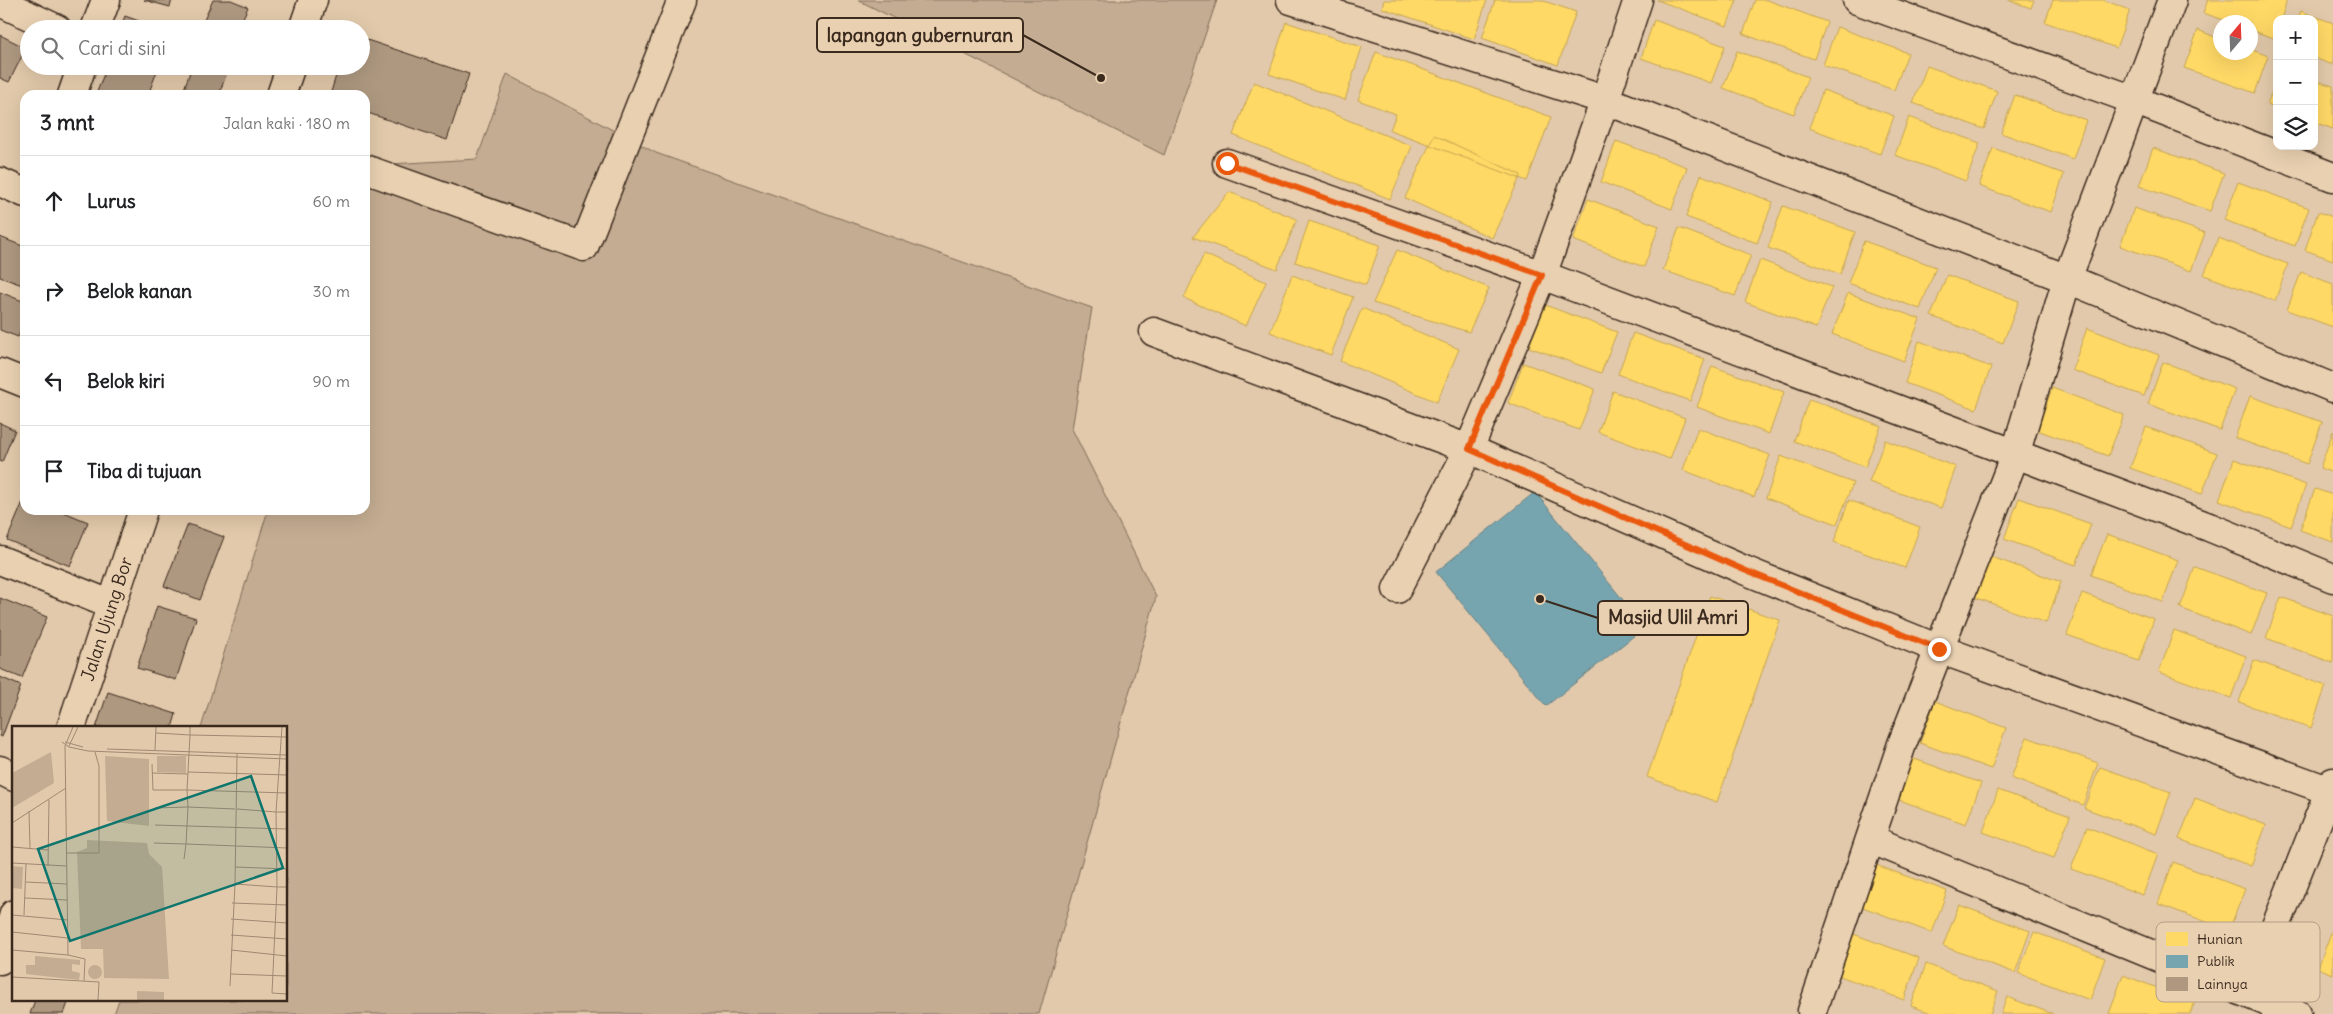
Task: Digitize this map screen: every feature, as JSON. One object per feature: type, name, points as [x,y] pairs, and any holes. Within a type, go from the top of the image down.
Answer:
[{"type":"street","points":[[98,20],[106,0]]},
{"type":"street","points":[[306,20],[313,0]]},
{"type":"street","points":[[370,171],[584,247],[682,0]]},
{"type":"street","points":[[1291,0],[1605,100],[2073,282],[2333,388]]},
{"type":"street","points":[[1398,589],[1469,449],[1542,275],[1605,100],[1638,0]]},
{"type":"street","points":[[1857,0],[2134,100],[2333,177]]},
{"type":"street","points":[[1813,1013],[1902,744],[2014,455],[2134,100],[2172,0]]},
{"type":"street","points":[[0,2],[38,20]]},
{"type":"street","points":[[74,90],[79,75]]},
{"type":"street","points":[[283,90],[287,75]]},
{"type":"street","points":[[1227,163],[1542,275],[2209,528],[2333,578]]},
{"type":"street","points":[[0,182],[20,191]]},
{"type":"street","points":[[1154,332],[1469,449],[1744,570],[1939,649],[2332,788],[2278,922]]},
{"type":"street","points":[[0,373],[20,381]]},
{"type":"street","name":"Jalan Ujung Bor","points":[[72,726],[141,515]]},
{"type":"street","points":[[0,560],[112,605]]},
{"type":"street","points":[[0,770],[12,776]]},
{"type":"street","points":[[1870,839],[2156,959]]},
{"type":"street","points":[[0,960],[12,921]]},
{"type":"street","points":[[2260,1002],[2284,1012]]},
{"type":"shaded area","points":[[858,0],[1217,0],[1164,155]]},
{"type":"shaded area","points":[[507,74],[656,153],[1092,308],[1072,429],[1156,597],[1039,1014],[114,1014],[118,1002],[288,1002],[288,726],[202,726],[266,515],[370,515],[370,175],[373,165],[477,159]]},
{"type":"building: Hunian","points":[[1384,0],[1487,0],[1474,39],[1382,8]]},
{"type":"building: Hunian","points":[[1495,0],[1541,0],[1576,12],[1558,65],[1482,38]]},
{"type":"building: Hunian","points":[[1657,0],[1737,0],[1727,26]]},
{"type":"building: Hunian","points":[[1755,0],[1767,0],[1827,22],[1814,59],[1743,34]]},
{"type":"building: Hunian","points":[[2008,0],[2034,0],[2031,8]]},
{"type":"building: Hunian","points":[[2053,0],[2103,0],[2130,10],[2116,48],[2045,22]]},
{"type":"building: Hunian","points":[[2208,0],[2287,0],[2282,15],[2273,15],[2273,38],[2258,33],[2258,15],[2213,16],[2203,13]]},
{"type":"building: Hunian","points":[[2301,11],[2312,15],[2300,15]]},
{"type":"building: Hunian","points":[[2318,17],[2333,23],[2333,65],[2318,59]]},
{"type":"building: Hunian","points":[[1654,20],[1725,46],[1711,83],[1641,58]]},
{"type":"building: Hunian","points":[[1286,22],[1362,47],[1345,100],[1269,74]]},
{"type":"building: Hunian","points":[[1837,27],[1908,53],[1894,90],[1823,65]]},
{"type":"building: Hunian","points":[[2198,30],[2213,36],[2213,60],[2258,60],[2258,52],[2268,56],[2255,93],[2184,68]]},
{"type":"building: Hunian","points":[[1737,51],[1808,77],[1794,114],[1723,88]]},
{"type":"building: Hunian","points":[[1376,52],[1551,117],[1527,181],[1390,130],[1396,114],[1358,100]]},
{"type":"building: Hunian","points":[[1927,66],[1997,91],[1984,129],[1913,103]]},
{"type":"building: Hunian","points":[[2318,81],[2333,86],[2333,129],[2318,123]]},
{"type":"building: Hunian","points":[[1254,82],[1412,146],[1390,199],[1233,135]]},
{"type":"building: Hunian","points":[[2273,89],[2273,107],[2267,105]]},
{"type":"building: Hunian","points":[[1823,90],[1894,116],[1880,154],[1809,128]]},
{"type":"building: Hunian","points":[[2015,95],[2086,120],[2073,159],[2001,133]]},
{"type":"building: Hunian","points":[[1909,117],[1980,143],[1966,181],[1895,155]]},
{"type":"building: Hunian","points":[[1434,135],[1521,175],[1492,238],[1405,198]]},
{"type":"building: Hunian","points":[[1616,141],[1687,167],[1672,209],[1601,182]]},
{"type":"building: Hunian","points":[[1993,148],[2064,174],[2051,212],[1979,186]]},
{"type":"building: Hunian","points":[[2153,148],[2224,173],[2210,211],[2139,186]]},
{"type":"building: Hunian","points":[[1701,175],[1773,202],[1757,243],[1686,217]]},
{"type":"building: Hunian","points":[[2238,182],[2309,208],[2295,246],[2224,220]]},
{"type":"building: Hunian","points":[[1229,192],[1297,219],[1277,269],[1193,237]]},
{"type":"building: Hunian","points":[[1588,199],[1659,226],[1644,267],[1573,240]]},
{"type":"building: Hunian","points":[[1783,206],[1855,232],[1840,274],[1768,248]]},
{"type":"building: Hunian","points":[[2134,208],[2205,233],[2191,271],[2120,246]]},
{"type":"building: Hunian","points":[[2318,212],[2333,217],[2333,260],[2305,250]]},
{"type":"building: Hunian","points":[[1309,221],[1380,245],[1366,285],[1295,262]]},
{"type":"building: Hunian","points":[[1679,228],[1751,255],[1735,296],[1663,270]]},
{"type":"building: Hunian","points":[[2218,238],[2288,264],[2275,301],[2204,275]]},
{"type":"building: Hunian","points":[[1864,241],[1936,267],[1920,309],[1848,283]]},
{"type":"building: Hunian","points":[[1397,250],[1489,288],[1469,332],[1373,303]]},
{"type":"building: Hunian","points":[[1204,254],[1266,282],[1246,326],[1184,298]]},
{"type":"building: Hunian","points":[[1760,260],[1832,287],[1816,328],[1745,302]]},
{"type":"building: Hunian","points":[[2301,272],[2333,284],[2333,327],[2287,310]]},
{"type":"building: Hunian","points":[[1292,275],[1353,297],[1331,355],[1270,332]]},
{"type":"building: Hunian","points":[[1947,275],[2019,301],[2003,343],[1931,316]]},
{"type":"building: Hunian","points":[[1848,293],[1920,319],[1904,361],[1832,334]]},
{"type":"building: Hunian","points":[[1545,305],[1617,332],[1601,373],[1529,347]]},
{"type":"building: Hunian","points":[[1362,308],[1459,349],[1437,402],[1340,361]]},
{"type":"building: Hunian","points":[[2087,328],[2159,355],[2144,396],[2072,370]]},
{"type":"building: Hunian","points":[[1633,333],[1705,359],[1690,401],[1618,374]]},
{"type":"building: Hunian","points":[[1919,341],[1991,367],[1976,409],[1905,383]]},
{"type":"building: Hunian","points":[[2163,362],[2235,389],[2220,430],[2148,404]]},
{"type":"building: Hunian","points":[[1523,363],[1595,389],[1579,430],[1508,403]]},
{"type":"building: Hunian","points":[[1712,366],[1784,392],[1769,434],[1697,407]]},
{"type":"building: Hunian","points":[[2052,388],[2124,415],[2108,456],[2037,430]]},
{"type":"building: Hunian","points":[[1613,391],[1685,418],[1670,459],[1598,432]]},
{"type":"building: Hunian","points":[[2250,396],[2322,422],[2307,464],[2235,438]]},
{"type":"building: Hunian","points":[[1809,399],[1881,426],[1865,467],[1794,441]]},
{"type":"building: Hunian","points":[[2146,427],[2217,453],[2202,494],[2130,468]]},
{"type":"building: Hunian","points":[[1698,428],[1770,455],[1754,497],[1683,470]]},
{"type":"building: Hunian","points":[[2333,431],[2333,473],[2320,468]]},
{"type":"building: Hunian","points":[[1885,440],[1956,467],[1941,508],[1869,482]]},
{"type":"building: Hunian","points":[[1781,456],[1853,483],[1837,524],[1766,498]]},
{"type":"building: Hunian","points":[[2234,459],[2306,485],[2291,527],[2219,500]]},
{"type":"building: Hunian","points":[[2315,489],[2333,495],[2333,542],[2300,530]]},
{"type":"building: Hunian","points":[[2019,498],[2091,524],[2076,565],[2004,539]]},
{"type":"building: Hunian","points":[[1849,500],[1920,527],[1905,568],[1834,542]]},
{"type":"building: Hunian","points":[[2107,534],[2178,560],[2163,602],[2091,575]]},
{"type":"building: Hunian","points":[[1989,556],[2061,582],[2046,623],[1974,597]]},
{"type":"building: Hunian","points":[[2195,567],[2267,593],[2251,635],[2180,608]]},
{"type":"building: Hunian","points":[[2082,593],[2154,619],[2139,661],[2067,635]]},
{"type":"building: Hunian","points":[[1710,596],[1780,620],[1717,802],[1647,777]]},
{"type":"building: Hunian","points":[[2281,597],[2333,616],[2333,663],[2266,638]]},
{"type":"building: Hunian","points":[[2174,630],[2246,656],[2231,698],[2159,672]]},
{"type":"building: Hunian","points":[[2254,660],[2326,686],[2311,728],[2239,702]]},
{"type":"building: Hunian","points":[[1935,701],[2006,728],[1991,769],[1920,743]]},
{"type":"building: Hunian","points":[[2027,737],[2098,763],[2083,805],[2011,778]]},
{"type":"building: Hunian","points":[[1909,757],[1981,783],[1966,824],[1894,798]]},
{"type":"building: Hunian","points":[[2100,767],[2171,792],[2156,834],[2084,808]]},
{"type":"building: Hunian","points":[[1998,790],[2070,816],[2054,858],[1983,832]]},
{"type":"building: Hunian","points":[[2195,798],[2266,825],[2251,866],[2179,839]]},
{"type":"building: Hunian","points":[[2087,827],[2158,854],[2143,895],[2071,869]]},
{"type":"building: Hunian","points":[[2173,862],[2245,889],[2232,922],[2207,922],[2158,904]]},
{"type":"building: Hunian","points":[[1876,865],[1947,891],[1932,933],[1860,906]]},
{"type":"building: Hunian","points":[[1959,905],[2030,931],[2015,973],[1943,946]]},
{"type":"building: Hunian","points":[[2333,927],[2333,974],[2320,969],[2320,963]]},
{"type":"building: Hunian","points":[[1848,932],[1919,958],[1904,1000],[1832,973]]},
{"type":"building: Hunian","points":[[2034,932],[2105,958],[2090,1000],[2018,973]]},
{"type":"building: Hunian","points":[[1926,964],[1998,991],[1990,1014],[1934,1014],[1911,1006]]},
{"type":"building: Hunian","points":[[2123,975],[2156,987],[2156,1002],[2195,1002],[2190,1014],[2109,1014]]},
{"type":"building: Hunian","points":[[2007,997],[2053,1014],[2001,1014]]},
{"type":"building: Publik","points":[[1535,492],[1645,627],[1546,706],[1436,572]]},
{"type":"building: Lainnya","points":[[144,0],[172,0],[170,7]]},
{"type":"building: Lainnya","points":[[213,0],[231,0],[248,7],[242,20],[204,20]]},
{"type":"building: Lainnya","points":[[125,16],[136,20],[123,20]]},
{"type":"building: Lainnya","points":[[0,35],[20,45],[20,60],[9,82],[0,78]]},
{"type":"building: Lainnya","points":[[370,41],[469,74],[447,140],[370,114],[370,90],[332,90],[336,75],[370,75]]},
{"type":"building: Lainnya","points":[[104,75],[156,75],[150,90],[98,90]]},
{"type":"building: Lainnya","points":[[189,75],[226,75],[221,90],[184,90]]},
{"type":"building: Lainnya","points":[[0,237],[20,245],[20,284],[0,277]]},
{"type":"building: Lainnya","points":[[0,292],[20,300],[20,333],[18,337],[0,330]]},
{"type":"building: Lainnya","points":[[0,423],[15,430],[2,462],[0,461]]},
{"type":"building: Lainnya","points":[[20,509],[20,515],[71,515],[88,522],[70,566],[7,540]]},
{"type":"building: Lainnya","points":[[188,524],[224,537],[200,600],[164,586]]},
{"type":"building: Lainnya","points":[[0,598],[47,617],[22,678],[0,669]]},
{"type":"building: Lainnya","points":[[157,606],[196,618],[176,680],[137,668]]},
{"type":"building: Lainnya","points":[[0,677],[21,686],[2,737],[0,736]]},
{"type":"building: Lainnya","points":[[108,692],[176,714],[173,726],[97,726]]},
{"type":"building: Lainnya","points":[[34,1002],[68,1002],[64,1014],[30,1014]]},
{"type":"place","name":"lapangan gubernuran","points":[[1101,78]]},
{"type":"place","name":"Masjid Ulil Amri","points":[[1540,599]]},
{"type":"route","points":[[1227,163],[1542,275],[1469,449],[1744,570],[1939,649]]}]
